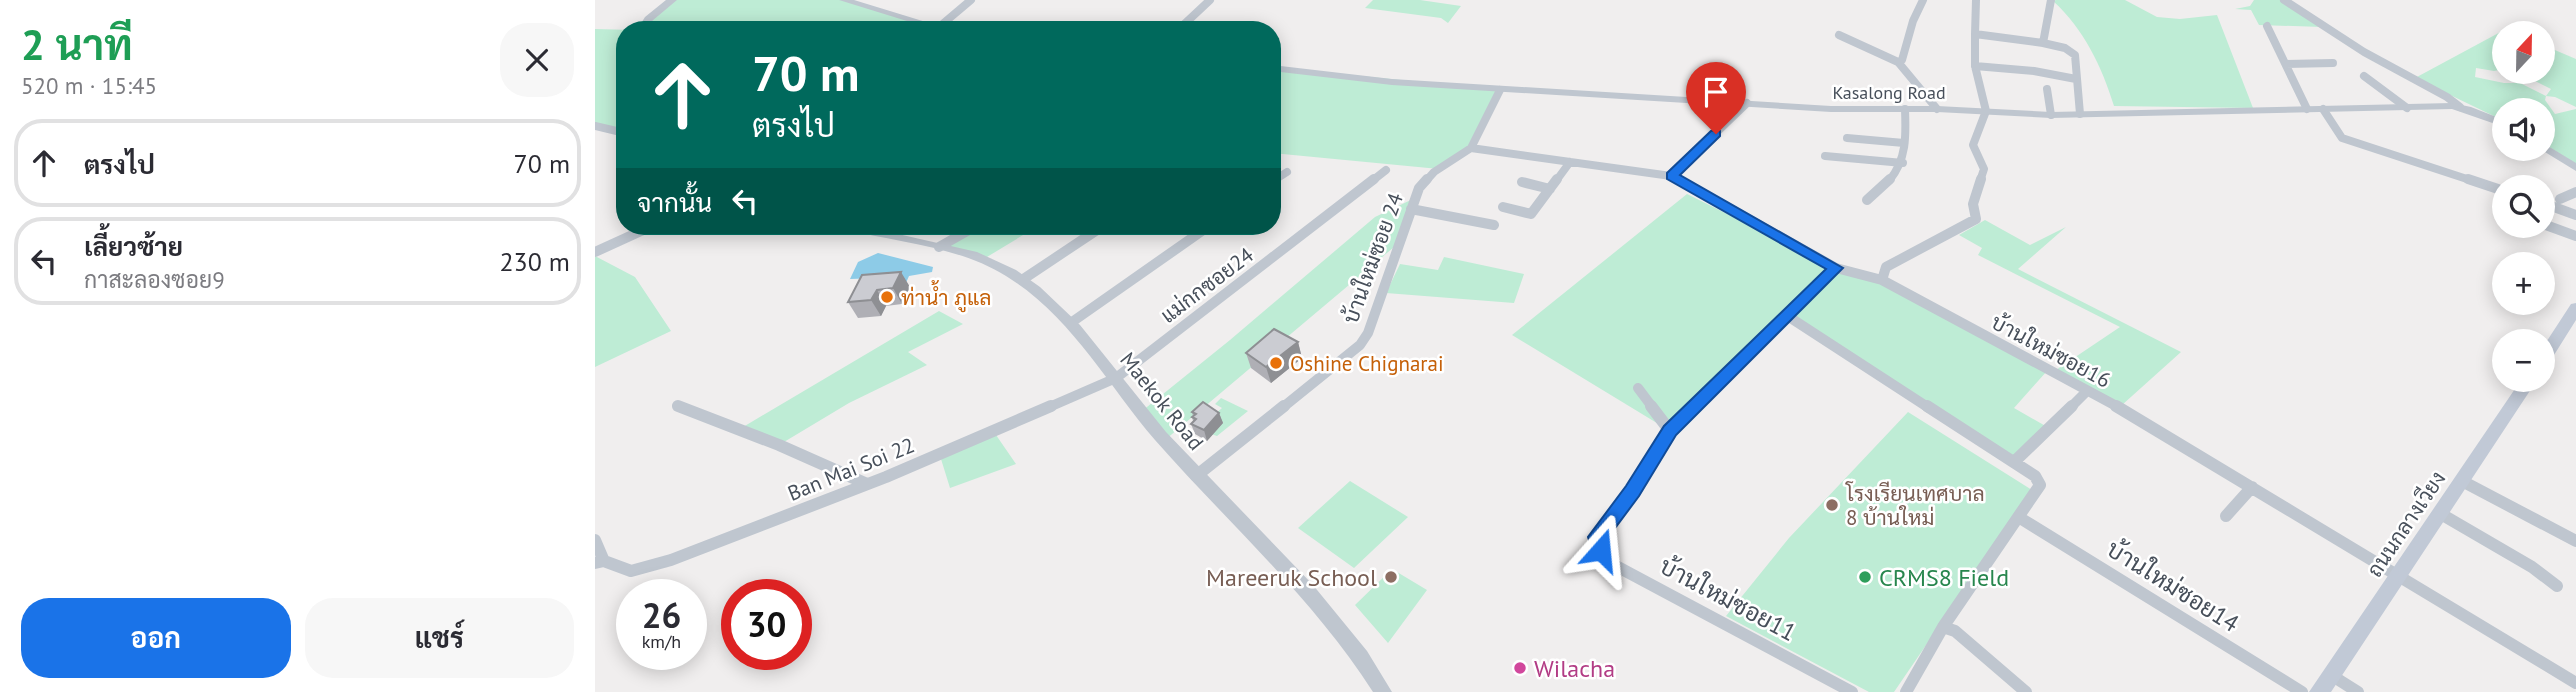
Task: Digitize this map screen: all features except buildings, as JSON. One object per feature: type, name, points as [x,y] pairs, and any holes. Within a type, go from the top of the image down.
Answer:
[{"type":"main road","points":[[2555,340],[2576,308]]},
{"type":"main road","name":"ถนนกลางเวียง","points":[[2319,692],[2521,392]]},
{"type":"street","points":[[646,21],[672,0]]},
{"type":"street","points":[[844,0],[916,21]]},
{"type":"street","points":[[951,21],[971,0]]},
{"type":"street","points":[[1188,21],[1210,0]]},
{"type":"street","points":[[1898,62],[1902,60],[1913,20],[1923,0]]},
{"type":"street","points":[[1882,280],[1887,267],[1976,219],[1973,204],[1985,169],[1973,145],[1986,111],[1975,66],[1976,0]]},
{"type":"street","points":[[2043,43],[2051,0]]},
{"type":"street","points":[[2284,0],[2364,51],[2461,107]]},
{"type":"street","points":[[2267,26],[2307,109]]},
{"type":"street","points":[[1975,34],[2043,43],[2065,48],[2075,55],[2080,114]]},
{"type":"street","points":[[1839,35],[1898,62],[1937,109]]},
{"type":"street","points":[[2286,64],[2333,64]]},
{"type":"street","points":[[1975,66],[2034,71],[2075,79]]},
{"type":"street","name":"Kasalong Road","points":[[1281,69],[1392,82],[1500,90],[1831,109],[1937,109],[2051,115],[2461,107],[2492,119]]},
{"type":"street","points":[[2364,76],[2407,107]]},
{"type":"street","points":[[2047,89],[2051,115]]},
{"type":"street","name":"บ้านใหม่ซอย 24","points":[[1196,475],[1360,345],[1368,333],[1419,188],[1426,179],[1471,148],[1500,90]]},
{"type":"street","points":[[1471,148],[1671,176],[1747,103]]},
{"type":"street","points":[[1867,200],[1895,177],[1903,163],[1905,109]]},
{"type":"street","points":[[2323,109],[2342,138],[2492,187]]},
{"type":"street","points":[[595,126],[616,131]]},
{"type":"street","points":[[1847,138],[1904,143]]},
{"type":"street","points":[[2555,154],[2576,168]]},
{"type":"street","points":[[1825,156],[1903,163]]},
{"type":"street","points":[[1503,207],[1531,214],[1570,162]]},
{"type":"street","name":"แม่กกซอย24","points":[[1116,377],[1387,170]]},
{"type":"street","points":[[1281,176],[1287,172]]},
{"type":"street","name":"บ้านใหม่ซอย16","points":[[1671,176],[1836,268],[1882,280],[2152,425],[2398,578],[2576,683]]},
{"type":"street","points":[[1522,182],[1550,189]]},
{"type":"street","points":[[2560,200],[2576,192]]},
{"type":"street","points":[[2555,208],[2576,215]]},
{"type":"street","points":[[1411,209],[1494,225]]},
{"type":"street","points":[[2555,228],[2576,236]]},
{"type":"street","points":[[595,252],[632,235]]},
{"type":"street","name":"Maekok Road","points":[[888,235],[974,256],[1009,271],[1049,298],[1072,322],[1158,433],[1312,597],[1353,646],[1383,692]]},
{"type":"street","points":[[939,247],[960,235]]},
{"type":"street","points":[[1022,280],[1090,235]]},
{"type":"street","points":[[1072,322],[1196,235]]},
{"type":"street","name":"บ้านใหม่ซอย11","points":[[1836,268],[1670,430],[1660,442],[1648,468],[1598,537],[1603,559],[1852,692]]},
{"type":"street","points":[[1786,315],[2014,462],[2035,476],[2041,485],[1943,627],[1906,692]]},
{"type":"street","name":"Ban Mai Soi 22","points":[[600,562],[631,571],[671,560],[867,484],[1116,377]]},
{"type":"street","points":[[1637,388],[1670,430]]},
{"type":"street","points":[[2014,462],[2085,391]]},
{"type":"street","points":[[678,407],[779,445],[867,484]]},
{"type":"street","points":[[2462,481],[2576,541]]},
{"type":"street","points":[[2226,516],[2252,486]]},
{"type":"street","points":[[2441,514],[2532,567],[2557,586]]},
{"type":"street","name":"บ้านใหม่ซอย14","points":[[2020,518],[2302,692]]},
{"type":"street","points":[[595,540],[600,562]]},
{"type":"street","points":[[1943,627],[1955,631],[2026,692]]},
{"type":"street","points":[[2330,675],[2358,692]]},
{"type":"green space","points":[[672,0],[844,0],[916,21],[648,21]]},
{"type":"green space","points":[[1373,0],[1420,0],[1461,6],[1448,23],[1441,18],[1365,8]]},
{"type":"green space","points":[[2125,0],[2157,17],[2180,19],[2217,15],[2253,108],[2114,106],[2091,49],[2074,24],[2053,1]]},
{"type":"green space","points":[[2254,0],[2280,0],[2322,27],[2259,25],[2251,10],[2235,9],[2250,6]]},
{"type":"green space","points":[[595,29],[616,30],[616,128],[595,123]]},
{"type":"green space","points":[[2492,37],[2492,71],[2476,68],[2475,77],[2492,81],[2492,84],[2522,84],[2546,96],[2492,98],[2492,115],[2415,78]]},
{"type":"green space","points":[[2555,50],[2576,59],[2576,107],[2555,97],[2546,96],[2551,89],[2541,84],[2555,84]]},
{"type":"green space","points":[[1281,68],[1500,90],[1471,148],[1439,169],[1281,154]]},
{"type":"green space","points":[[2576,109],[2576,164],[2555,151],[2555,114]]},
{"type":"green space","points":[[1687,194],[1836,268],[1882,280],[2047,371],[2014,408],[2049,428],[2014,462],[1787,316],[1670,431],[1512,335]]},
{"type":"green space","points":[[1415,198],[1400,242],[1165,440],[1142,411],[1375,217]]},
{"type":"green space","points":[[1985,220],[2030,245],[2066,227],[2018,269],[2181,352],[2122,405],[2056,370],[2120,327],[1978,255],[1982,248],[1959,235]]},
{"type":"green space","points":[[966,235],[1023,235],[982,260],[944,248]]},
{"type":"green space","points":[[595,256],[635,277],[671,331],[595,367]]},
{"type":"green space","points":[[1444,257],[1524,274],[1514,303],[1386,293],[1400,264],[1438,270]]},
{"type":"green space","points":[[939,311],[963,324],[908,352],[927,365],[849,403],[779,445],[738,430]]},
{"type":"green space","points":[[1221,398],[1248,411],[1217,436],[1211,434],[1214,415],[1222,408],[1215,404]]},
{"type":"green space","name":"CRMS8 Field","points":[[1908,412],[2032,490],[1894,692],[1869,692],[1726,616],[1789,538]]},
{"type":"green space","points":[[996,435],[1016,464],[950,488],[941,459]]},
{"type":"green space","points":[[1350,481],[1408,517],[1354,568],[1298,528]]},
{"type":"green space","points":[[1392,569],[1427,590],[1388,643],[1355,605]]},
{"type":"water","points":[[878,253],[933,267],[932,272],[909,276],[905,285],[879,278],[850,279],[858,262]]},
{"type":"place","name":"ท่าน้ำ ภูแล","points":[[887,297]]},
{"type":"place","name":"Oshine Chignarai","points":[[1276,363]]},
{"type":"place","name":"โรงเรียนเทศบาล 8 บ้านใหม่","points":[[1832,505]]},
{"type":"place","name":"Mareeruk School","points":[[1391,577]]},
{"type":"place","name":"CRMS8 Field","points":[[1865,577]]},
{"type":"place","name":"Wilacha","points":[[1520,668]]},
{"type":"route","points":[[1601,550],[1598,537],[1633,491],[1660,442],[1836,268],[1671,176],[1716,134]]}]
